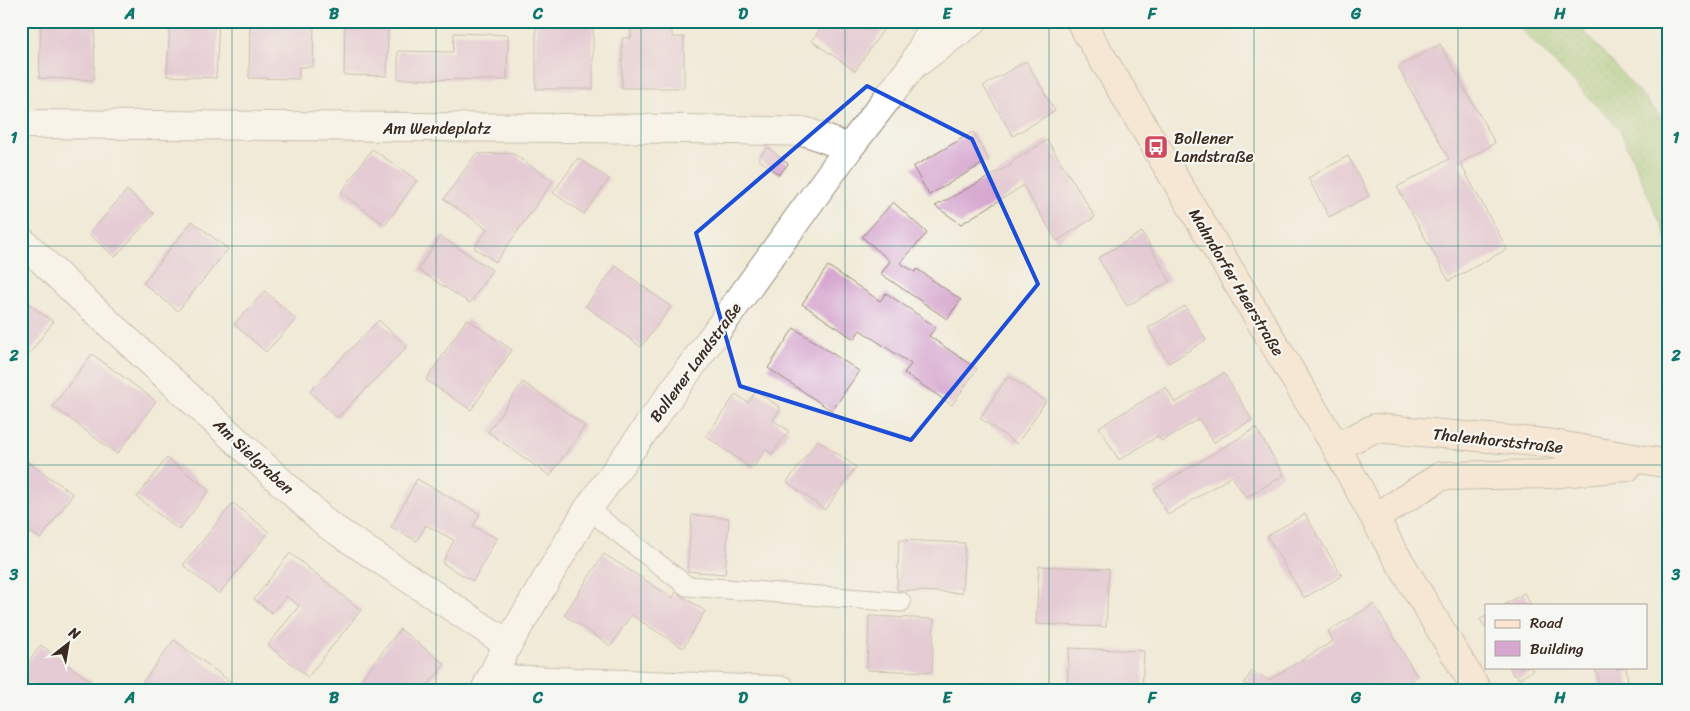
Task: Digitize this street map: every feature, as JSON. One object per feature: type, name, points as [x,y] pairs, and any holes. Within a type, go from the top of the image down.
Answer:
[{"type":"main road","name":"Mahndorfer Heerstraße","points":[[1080,21],[1336,447],[1376,517],[1390,546],[1478,690]]},
{"type":"main road","name":"Thalenhorststraße","points":[[1336,447],[1375,428],[1547,443],[1666,464]]},
{"type":"main road","name":"Thalenhorststraße","points":[[1376,517],[1441,476],[1548,474],[1666,464]]},
{"type":"street","name":"Bollener Landstraße","points":[[490,680],[508,644],[588,509],[850,148],[913,65],[936,21]]},
{"type":"street","name":"Bollener Landstraße","points":[[913,65],[973,21]]},
{"type":"street","name":"Am Wendeplatz","points":[[21,124],[689,129],[807,132],[850,148]]},
{"type":"street","name":"Am Sielgraben","points":[[21,240],[328,525],[508,644]]},
{"type":"lane","points":[[588,509],[687,586],[901,602]]},
{"type":"lane","name":"Bollener Landstraße","points":[[490,680],[516,675],[784,686],[782,690]]},
{"type":"highlighted area","points":[[867,86],[972,139],[1038,284],[911,440],[740,386],[696,233]]},
{"type":"green space","points":[[1513,21],[1575,21],[1669,126],[1669,243],[1619,128]]},
{"type":"building","points":[[41,21],[95,21],[94,80],[39,78]]},
{"type":"building","points":[[170,21],[219,21],[216,78],[167,76]]},
{"type":"building","points":[[250,21],[314,21],[313,67],[299,67],[299,79],[249,78]]},
{"type":"building","points":[[345,21],[388,21],[387,76],[344,75]]},
{"type":"building","points":[[536,21],[593,21],[593,89],[536,89]]},
{"type":"building","points":[[631,21],[672,21],[672,37],[684,37],[684,88],[622,88],[622,38],[631,38]]},
{"type":"building","points":[[825,21],[889,21],[855,71],[812,41]]},
{"type":"building","points":[[454,33],[508,35],[507,80],[398,79],[398,51],[453,52]]},
{"type":"building","points":[[1440,44],[1495,143],[1460,163],[1507,249],[1449,281],[1397,187],[1449,159],[1398,67]]},
{"type":"building","points":[[1026,61],[1055,111],[1013,136],[983,86]]},
{"type":"building","points":[[973,132],[989,160],[929,195],[913,167]]},
{"type":"building","points":[[1047,140],[1095,217],[1057,241],[1023,186],[961,224],[935,206],[1011,165],[1010,163]]},
{"type":"building","points":[[768,147],[788,164],[779,175],[758,159]]},
{"type":"building","points":[[372,149],[417,180],[385,225],[341,193]]},
{"type":"building","points":[[512,153],[553,181],[496,262],[474,248],[487,229],[444,199],[476,154]]},
{"type":"building","points":[[1348,156],[1369,196],[1329,217],[1308,178]]},
{"type":"building","points":[[578,158],[609,179],[584,214],[553,193]]},
{"type":"building","points":[[127,190],[154,214],[115,257],[89,234]]},
{"type":"building","points":[[893,202],[927,233],[900,263],[915,272],[917,269],[961,300],[947,319],[881,274],[890,261],[862,237]]},
{"type":"building","points":[[192,221],[228,249],[178,311],[143,283]]},
{"type":"building","points":[[1142,232],[1170,281],[1127,306],[1098,258]]},
{"type":"building","points":[[440,236],[492,270],[470,303],[418,270]]},
{"type":"building","points":[[616,266],[671,307],[641,347],[586,306]]},
{"type":"building","points":[[828,266],[880,301],[886,293],[936,327],[929,336],[977,369],[952,405],[904,373],[911,364],[860,330],[854,339],[802,304]]},
{"type":"building","points":[[265,291],[296,319],[266,352],[234,324]]},
{"type":"building","points":[[21,298],[53,322],[21,365]]},
{"type":"building","points":[[1185,306],[1206,340],[1169,363],[1148,328]]},
{"type":"building","points":[[467,319],[512,350],[471,410],[426,380]]},
{"type":"building","points":[[379,320],[407,347],[337,418],[309,391]]},
{"type":"building","points":[[794,328],[859,371],[832,411],[768,368]]},
{"type":"building","points":[[92,354],[156,401],[117,454],[53,406]]},
{"type":"building","points":[[1224,373],[1252,420],[1214,442],[1199,419],[1162,441],[1158,436],[1119,460],[1099,427],[1166,387],[1175,403]]},
{"type":"building","points":[[1008,376],[1046,401],[1017,444],[980,418]]},
{"type":"building","points":[[523,382],[585,426],[550,476],[488,432]]},
{"type":"building","points":[[756,391],[781,408],[773,420],[789,431],[772,454],[766,449],[752,469],[706,436],[736,394],[748,403]]},
{"type":"building","points":[[1256,428],[1284,475],[1246,498],[1232,476],[1168,515],[1154,489]]},
{"type":"building","points":[[818,440],[856,467],[825,510],[787,482]]},
{"type":"building","points":[[21,457],[73,494],[41,539],[21,526]]},
{"type":"building","points":[[167,458],[209,490],[179,530],[137,497]]},
{"type":"building","points":[[417,479],[480,514],[473,526],[497,538],[473,581],[442,563],[454,540],[426,525],[417,541],[391,527]]},
{"type":"building","points":[[233,503],[269,532],[219,594],[183,565]]},
{"type":"building","points":[[1305,514],[1342,576],[1304,598],[1267,536]]},
{"type":"building","points":[[692,515],[729,518],[725,574],[687,571]]},
{"type":"building","points":[[899,540],[965,543],[962,593],[897,590]]},
{"type":"building","points":[[290,553],[361,610],[308,677],[268,645],[299,606],[286,596],[272,613],[254,599]]},
{"type":"building","points":[[604,554],[673,598],[676,592],[705,611],[683,648],[631,615],[611,646],[564,615]]},
{"type":"building","points":[[1039,566],[1109,569],[1106,627],[1036,624]]},
{"type":"building","points":[[1524,593],[1530,604],[1506,604]]},
{"type":"building","points":[[1374,604],[1417,676],[1408,683],[1412,690],[1253,690],[1244,684],[1252,671],[1269,680],[1333,641],[1328,631]]},
{"type":"building","points":[[869,616],[934,619],[932,672],[867,670]]},
{"type":"building","points":[[1485,616],[1485,627],[1480,619]]},
{"type":"building","points":[[400,629],[445,664],[424,690],[372,690],[360,681]]},
{"type":"building","points":[[174,640],[242,690],[137,690]]},
{"type":"building","points":[[41,645],[92,682],[87,690],[33,690],[35,688],[21,678],[21,672]]},
{"type":"building","points":[[1069,648],[1144,651],[1142,690],[1067,690]]},
{"type":"building","points":[[1510,668],[1532,668],[1533,670],[1519,679],[1516,674],[1514,676]]},
{"type":"building","points":[[1594,668],[1626,668],[1629,690],[1598,690],[1598,675]]},
{"type":"place","name":"Bollener Landstraße","points":[[1156,147]]}]
